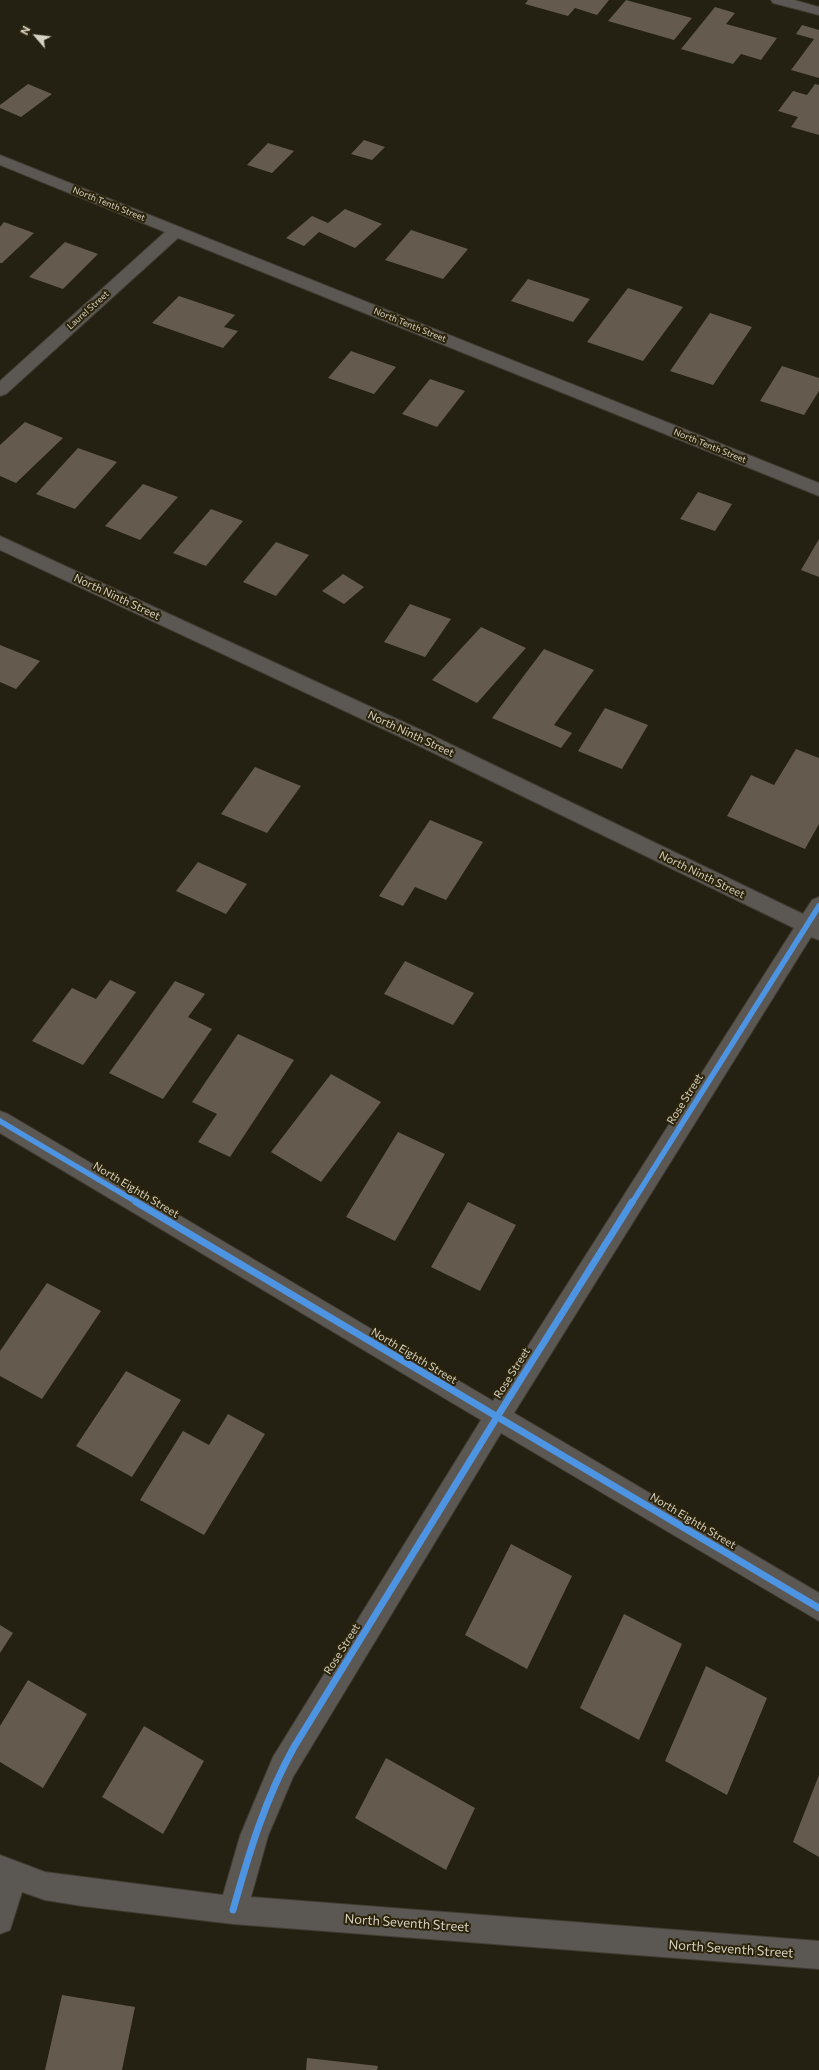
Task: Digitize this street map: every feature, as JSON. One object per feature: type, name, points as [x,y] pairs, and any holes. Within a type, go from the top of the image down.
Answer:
[{"type":"street","points":[[778,0],[819,11]]},
{"type":"street","name":"North Tenth Street","points":[[0,160],[819,490]]},
{"type":"street","name":"Laurel Street","points":[[0,390],[176,230]]},
{"type":"street","name":"North Ninth Street","points":[[0,542],[815,921]]},
{"type":"street","name":"Rose Street","points":[[233,1910],[254,1836],[287,1761],[497,1417],[815,921]]},
{"type":"street","name":"North Eighth Street","points":[[0,1121],[819,1608]]},
{"type":"street","points":[[0,1920],[6,1872]]},
{"type":"street","name":"North Seventh Street","points":[[6,1872],[44,1886],[233,1910],[819,1955]]},
{"type":"building","points":[[528,0],[609,0],[597,15],[575,8],[568,16],[525,4]]},
{"type":"building","points":[[626,0],[692,18],[674,40],[608,21]]},
{"type":"building","points":[[715,7],[735,13],[726,24],[777,38],[761,60],[741,54],[733,64],[681,49]]},
{"type":"building","points":[[802,25],[819,30],[819,78],[791,70],[814,39],[796,34]]},
{"type":"building","points":[[28,84],[52,94],[21,117],[0,108],[0,105]]},
{"type":"building","points":[[815,84],[819,85],[819,135],[791,127],[798,117],[778,111],[793,91],[807,95]]},
{"type":"building","points":[[364,140],[385,147],[372,160],[351,154]]},
{"type":"building","points":[[268,143],[294,151],[272,173],[247,165]]},
{"type":"building","points":[[345,209],[382,224],[355,248],[319,232],[304,246],[286,238],[312,216],[328,223]]},
{"type":"building","points":[[4,222],[34,233],[2,263],[0,263],[0,227]]},
{"type":"building","points":[[411,230],[468,249],[443,279],[385,260]]},
{"type":"building","points":[[65,242],[98,254],[63,289],[29,277]]},
{"type":"building","points":[[528,279],[590,299],[573,322],[511,301]]},
{"type":"building","points":[[628,288],[683,307],[643,361],[587,342]]},
{"type":"building","points":[[179,296],[235,315],[224,327],[238,331],[223,348],[152,323]]},
{"type":"building","points":[[710,313],[752,327],[713,385],[670,371]]},
{"type":"building","points":[[351,351],[396,367],[374,394],[328,378]]},
{"type":"building","points":[[782,366],[819,378],[819,391],[804,415],[760,401]]},
{"type":"building","points":[[430,379],[465,391],[437,427],[402,414]]},
{"type":"building","points":[[25,422],[63,438],[16,483],[0,476],[0,445]]},
{"type":"building","points":[[78,448],[117,462],[75,509],[36,494]]},
{"type":"building","points":[[143,484],[178,497],[140,540],[105,526]]},
{"type":"building","points":[[698,492],[732,504],[715,531],[680,519]]},
{"type":"building","points":[[211,509],[243,521],[206,566],[173,553]]},
{"type":"building","points":[[819,539],[819,577],[801,570]]},
{"type":"building","points":[[276,542],[309,555],[276,596],[243,582]]},
{"type":"building","points":[[343,574],[364,587],[344,604],[322,591]]},
{"type":"building","points":[[410,604],[451,619],[425,657],[384,642]]},
{"type":"building","points":[[481,627],[526,648],[477,703],[432,680]]},
{"type":"building","points":[[0,645],[40,661],[16,689],[0,682]]},
{"type":"building","points":[[544,649],[594,670],[554,725],[572,733],[561,748],[492,718]]},
{"type":"building","points":[[605,708],[648,725],[622,769],[578,751]]},
{"type":"building","points":[[796,749],[819,758],[819,824],[805,849],[727,816],[751,775],[774,785]]},
{"type":"building","points":[[255,767],[301,786],[267,833],[221,814]]},
{"type":"building","points":[[430,820],[483,842],[446,900],[415,887],[403,906],[379,896]]},
{"type":"building","points":[[198,862],[247,884],[226,914],[176,891]]},
{"type":"building","points":[[405,961],[474,993],[453,1025],[384,994]]},
{"type":"building","points":[[110,980],[136,992],[83,1065],[32,1041],[72,988],[96,999]]},
{"type":"building","points":[[175,981],[205,994],[188,1017],[212,1029],[163,1099],[109,1073]]},
{"type":"building","points":[[238,1034],[294,1060],[230,1157],[198,1142],[217,1114],[192,1102]]},
{"type":"building","points":[[331,1074],[381,1102],[321,1182],[271,1152]]},
{"type":"building","points":[[398,1132],[445,1154],[395,1241],[346,1217]]},
{"type":"building","points":[[468,1202],[516,1225],[480,1291],[431,1267]]},
{"type":"building","points":[[47,1283],[101,1311],[42,1399],[0,1376],[0,1351]]},
{"type":"building","points":[[126,1371],[181,1400],[132,1477],[76,1446]]},
{"type":"building","points":[[228,1414],[265,1434],[204,1535],[140,1500],[183,1431],[209,1445]]},
{"type":"building","points":[[511,1544],[572,1576],[527,1669],[465,1635]]},
{"type":"building","points":[[624,1614],[682,1644],[639,1740],[580,1708]]},
{"type":"building","points":[[0,1625],[13,1633],[0,1653]]},
{"type":"building","points":[[706,1666],[767,1698],[727,1795],[665,1761]]},
{"type":"building","points":[[28,1680],[87,1714],[43,1788],[0,1762],[0,1726]]},
{"type":"building","points":[[144,1726],[204,1761],[163,1834],[102,1797]]},
{"type":"building","points":[[386,1758],[475,1808],[446,1870],[355,1818]]},
{"type":"building","points":[[819,1775],[819,1857],[793,1842]]},
{"type":"building","points":[[62,1995],[135,2007],[122,2070],[45,2070]]},
{"type":"building","points":[[307,2058],[378,2066],[377,2070],[306,2070]]},
{"type":"cycle path","points":[[233,1910],[254,1836],[283,1767],[294,1747],[497,1417],[819,906]]},
{"type":"cycle path","points":[[0,1121],[819,1608]]}]
